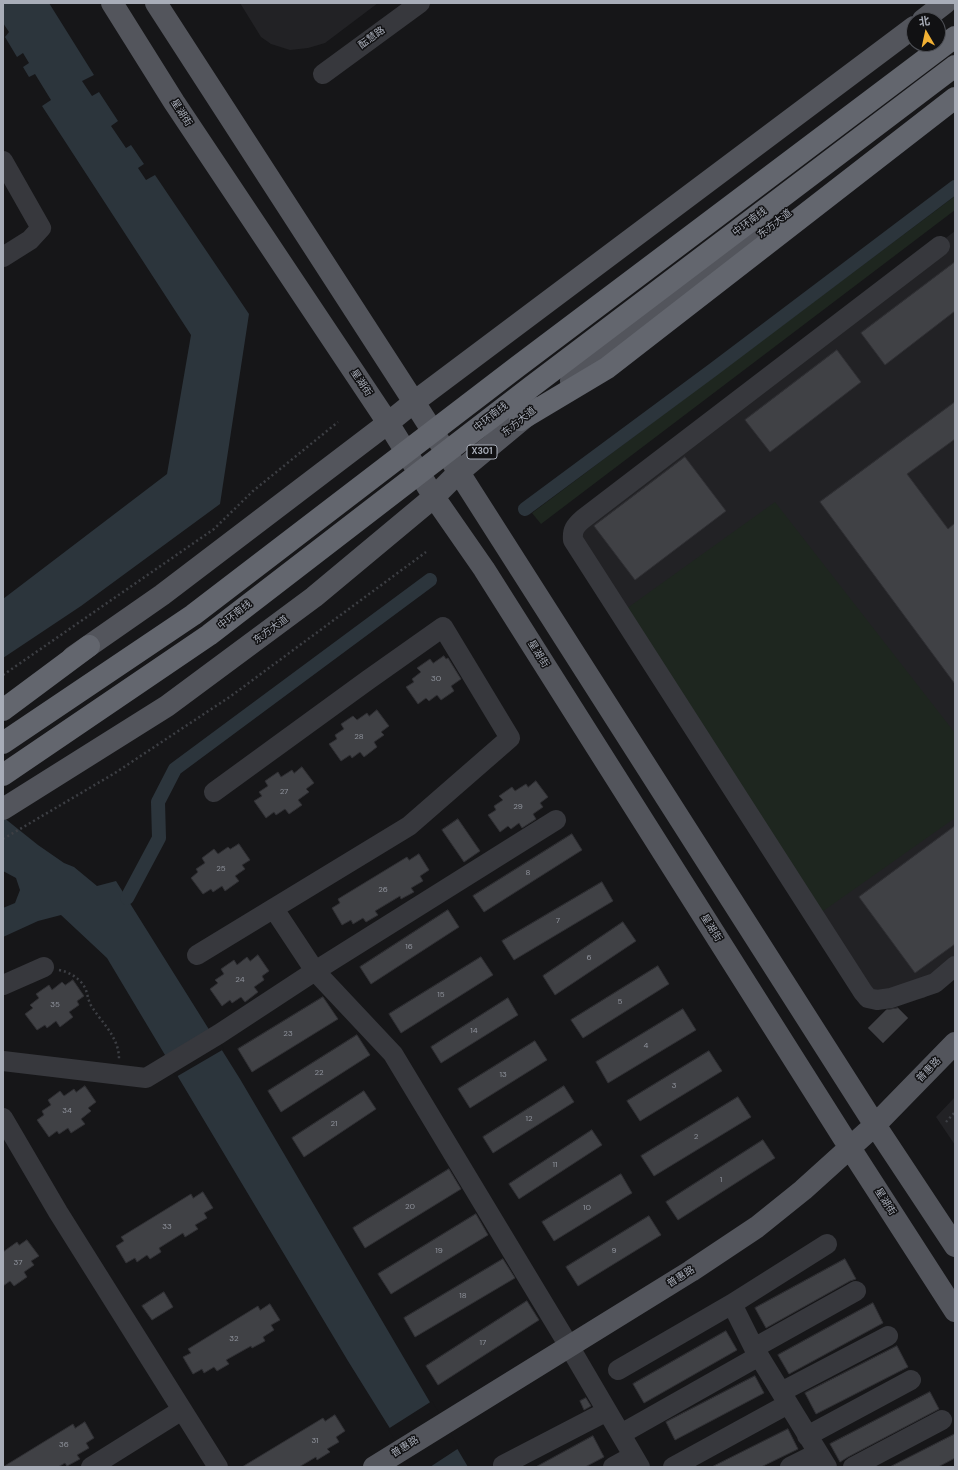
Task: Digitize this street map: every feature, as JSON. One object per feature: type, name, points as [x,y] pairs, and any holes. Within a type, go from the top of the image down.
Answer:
[{"type":"highway","points":[[3,743],[193,615],[524,362],[955,37]]},
{"type":"highway","name":"中环南线","points":[[3,775],[210,635],[531,387],[955,66]]},
{"type":"highway","points":[[520,420],[607,368],[955,98]]},
{"type":"highway","points":[[3,710],[89,646]]},
{"type":"main road","name":"星湖街","points":[[112,3],[174,102],[388,423],[434,497],[484,569],[850,1148],[955,1311]]},
{"type":"main road","points":[[156,3],[459,472],[875,1125],[955,1246]]},
{"type":"main road","points":[[934,12],[946,3]]},
{"type":"main road","points":[[3,701],[89,646],[162,595],[414,402],[906,33]]},
{"type":"main road","name":"东方大道","points":[[3,810],[167,706],[314,597],[434,497],[459,472],[520,420],[955,86]]},
{"type":"main road","name":"普惠路","points":[[382,1461],[691,1271],[757,1227],[803,1190],[875,1125],[955,1043]]},
{"type":"street","name":"酝慧路","points":[[323,74],[420,3]]},
{"type":"street","points":[[3,161],[41,228],[30,240],[3,257]]},
{"type":"street","points":[[940,246],[583,519],[576,525],[572,532],[574,540],[868,998],[877,1000],[891,998],[934,983],[955,966]]},
{"type":"street","points":[[197,955],[409,826],[510,738],[443,627],[214,792]]},
{"type":"street","points":[[3,1061],[146,1078],[162,1070],[556,820]]},
{"type":"street","points":[[274,909],[315,972],[393,1054],[570,1346],[637,1462],[613,1467]]},
{"type":"street","points":[[3,986],[44,967]]},
{"type":"street","points":[[3,1118],[58,1212],[218,1467]]},
{"type":"street","points":[[618,1370],[732,1304],[827,1244]]},
{"type":"street","points":[[621,1434],[856,1291]]},
{"type":"street","points":[[732,1304],[757,1352],[822,1460],[790,1467]]},
{"type":"street","points":[[673,1467],[888,1336]]},
{"type":"street","points":[[807,1436],[911,1380]]},
{"type":"street","points":[[92,1467],[182,1410]]},
{"type":"street","points":[[503,1465],[608,1411]]},
{"type":"street","points":[[853,1467],[942,1420]]},
{"type":"path","points":[[3,676],[214,529],[253,491],[338,422]]},
{"type":"path","points":[[3,839],[115,772],[231,696],[426,552]]},
{"type":"path","points":[[44,967],[69,972],[87,989],[91,1006],[107,1026],[114,1040],[119,1055],[120,1075]]},
{"type":"path","points":[[946,1122],[955,1112]]},
{"type":"shaded area","points":[[3,3],[49,3],[94,75],[82,81],[92,96],[99,92],[118,121],[111,126],[126,148],[131,145],[144,164],[138,168],[146,180],[155,175],[249,314],[220,504],[81,606],[3,658],[3,599],[167,474],[191,335],[42,106],[51,100],[35,74],[29,77],[23,67],[29,63],[23,53],[17,57],[5,37],[9,32],[3,23]]},
{"type":"shaded area","points":[[240,3],[378,3],[325,43],[308,48],[290,50],[271,44],[261,37]]},
{"type":"shaded area","points":[[955,196],[955,210],[541,524],[532,513]]},
{"type":"shaded area","points":[[955,231],[955,975],[924,998],[866,1007],[569,524]]},
{"type":"shaded area","points":[[775,502],[955,733],[955,818],[819,914],[626,609]]},
{"type":"shaded area","points":[[3,817],[38,845],[64,863],[74,867],[97,886],[116,881],[240,1079],[468,1467],[414,1467],[348,1361],[107,958],[61,915],[38,921],[3,937],[3,908],[15,903],[20,890],[16,878],[3,871]]},
{"type":"shaded area","points":[[955,1097],[955,1145],[936,1117]]},
{"type":"pier","points":[[213,1031],[224,1049],[176,1077],[165,1059]]},
{"type":"pier","points":[[432,1401],[459,1448],[430,1467],[411,1467],[388,1429]]},
{"type":"building","points":[[955,262],[955,311],[885,365],[861,333]]},
{"type":"building","points":[[837,350],[861,382],[770,452],[745,420]]},
{"type":"building","points":[[955,402],[955,439],[907,474],[948,529],[955,523],[955,684],[820,502]]},
{"type":"building","points":[[685,457],[726,511],[635,580],[594,526]]},
{"type":"building","points":[[444,656],[446,659],[448,658],[461,679],[451,686],[454,691],[441,700],[437,695],[429,701],[426,698],[418,704],[406,687],[414,682],[412,679],[421,672],[417,668],[430,659],[433,663]]},
{"type":"building","points":[[377,710],[389,726],[381,732],[384,735],[374,742],[377,747],[364,757],[360,752],[352,758],[350,755],[341,761],[329,744],[337,739],[335,735],[344,729],[341,724],[353,716],[357,720],[367,713],[369,716]]},
{"type":"building","points":[[302,767],[314,783],[306,789],[309,792],[298,800],[302,805],[289,814],[285,809],[276,815],[274,812],[266,818],[254,801],[262,796],[259,792],[268,786],[265,781],[278,772],[281,777],[292,770],[294,773]]},
{"type":"building","points":[[536,781],[548,797],[540,803],[543,807],[533,814],[536,819],[522,828],[519,823],[511,829],[508,826],[500,832],[488,815],[496,810],[494,806],[503,800],[499,796],[512,787],[515,791],[526,784],[528,787]]},
{"type":"building","points":[[458,819],[480,851],[464,862],[442,830]]},
{"type":"building","points":[[955,826],[955,944],[915,973],[859,897]]},
{"type":"building","points":[[572,834],[582,850],[484,912],[473,896]]},
{"type":"building","points":[[239,844],[250,860],[242,865],[245,869],[235,876],[239,881],[225,891],[222,886],[213,892],[211,889],[203,894],[191,878],[198,872],[196,869],[205,863],[202,858],[214,849],[218,854],[228,847],[230,849]]},
{"type":"building","points":[[419,854],[429,870],[420,876],[423,881],[411,888],[414,892],[401,899],[400,896],[375,911],[378,915],[366,922],[363,918],[353,924],[351,920],[342,925],[332,908],[340,903],[338,899],[407,857],[409,860]]},
{"type":"building","points":[[602,882],[613,901],[514,960],[502,941]]},
{"type":"building","points":[[448,910],[459,927],[371,984],[360,967]]},
{"type":"building","points":[[623,922],[636,941],[555,995],[543,976]]},
{"type":"building","points":[[258,955],[269,971],[262,976],[264,980],[254,987],[258,992],[245,1002],[241,997],[232,1003],[230,1000],[222,1006],[210,989],[218,983],[215,980],[224,974],[221,969],[234,960],[237,965],[247,957],[250,961]]},
{"type":"building","points":[[481,957],[493,975],[401,1033],[389,1014]]},
{"type":"building","points":[[658,966],[669,984],[583,1038],[571,1020]]},
{"type":"building","points":[[73,980],[84,996],[77,1001],[79,1005],[69,1012],[73,1017],[60,1027],[56,1021],[47,1028],[45,1025],[37,1030],[25,1014],[33,1008],[30,1005],[39,998],[36,994],[49,985],[52,990],[62,982],[65,985]]},
{"type":"building","points":[[323,997],[338,1019],[252,1072],[238,1049]]},
{"type":"building","points":[[508,998],[518,1015],[441,1063],[431,1047]]},
{"type":"building","points":[[898,1008],[908,1018],[883,1043],[868,1028],[886,1010]]},
{"type":"building","points":[[683,1009],[696,1030],[608,1083],[596,1062]]},
{"type":"building","points":[[357,1035],[370,1055],[281,1112],[268,1091]]},
{"type":"building","points":[[535,1041],[547,1060],[470,1108],[458,1089]]},
{"type":"building","points":[[709,1051],[722,1071],[640,1121],[627,1101]]},
{"type":"building","points":[[85,1086],[96,1102],[88,1108],[91,1111],[81,1119],[85,1124],[71,1133],[68,1128],[59,1134],[57,1131],[49,1137],[37,1120],[44,1115],[42,1111],[51,1105],[48,1100],[60,1091],[64,1096],[74,1089],[76,1092]]},
{"type":"building","points":[[564,1086],[574,1102],[493,1153],[483,1137]]},
{"type":"building","points":[[364,1091],[376,1109],[304,1157],[292,1138]]},
{"type":"building","points":[[738,1097],[751,1117],[654,1176],[641,1156]]},
{"type":"building","points":[[592,1130],[602,1145],[519,1199],[509,1184]]},
{"type":"building","points":[[763,1140],[775,1158],[678,1220],[666,1202]]},
{"type":"building","points":[[449,1169],[461,1189],[365,1248],[353,1228]]},
{"type":"building","points":[[621,1174],[632,1193],[554,1241],[542,1222]]},
{"type":"building","points":[[203,1192],[213,1208],[204,1213],[207,1218],[195,1225],[198,1229],[185,1237],[183,1233],[159,1248],[161,1252],[150,1259],[147,1255],[137,1262],[135,1258],[126,1263],[116,1246],[124,1241],[121,1237],[191,1194],[193,1198]]},
{"type":"building","points":[[476,1214],[488,1235],[391,1294],[378,1274]]},
{"type":"building","points":[[649,1216],[661,1235],[578,1286],[566,1267]]},
{"type":"building","points":[[27,1240],[39,1256],[31,1261],[34,1265],[24,1272],[27,1277],[14,1286],[10,1281],[3,1286],[3,1252],[17,1242],[19,1245]]},
{"type":"building","points":[[503,1259],[515,1278],[415,1337],[404,1318]]},
{"type":"building","points":[[845,1259],[856,1279],[766,1328],[755,1308]]},
{"type":"building","points":[[164,1292],[173,1307],[152,1320],[142,1306]]},
{"type":"building","points":[[527,1301],[539,1320],[438,1385],[426,1366]]},
{"type":"building","points":[[873,1303],[883,1323],[789,1374],[778,1355]]},
{"type":"building","points":[[270,1304],[280,1320],[271,1325],[274,1330],[263,1337],[265,1341],[252,1348],[251,1346],[226,1360],[229,1364],[217,1371],[214,1367],[204,1373],[202,1369],[193,1374],[183,1357],[191,1353],[188,1349],[258,1306],[260,1310]]},
{"type":"building","points":[[726,1331],[737,1350],[644,1403],[633,1384]]},
{"type":"building","points":[[897,1346],[908,1367],[816,1414],[805,1393]]},
{"type":"building","points":[[755,1376],[764,1393],[675,1440],[666,1422]]},
{"type":"building","points":[[930,1392],[939,1409],[840,1462],[830,1444]]},
{"type":"building","points":[[586,1398],[591,1406],[584,1410],[580,1401]]},
{"type":"building","points":[[335,1415],[345,1431],[336,1437],[339,1442],[327,1449],[330,1452],[317,1460],[316,1457],[299,1467],[242,1467],[323,1418],[325,1421]]},
{"type":"building","points":[[85,1422],[94,1438],[86,1443],[89,1448],[77,1455],[80,1459],[67,1466],[65,1463],[58,1467],[3,1467],[73,1424],[75,1428]]},
{"type":"building","points":[[788,1429],[798,1449],[761,1467],[712,1467]]},
{"type":"building","points":[[955,1434],[955,1458],[938,1467],[890,1467]]},
{"type":"building","points":[[593,1436],[604,1457],[585,1467],[536,1467]]},
{"type":"waterway","points":[[525,509],[714,369],[955,187]]},
{"type":"waterway","points":[[127,898],[159,838],[158,802],[175,769],[430,580]]}]
